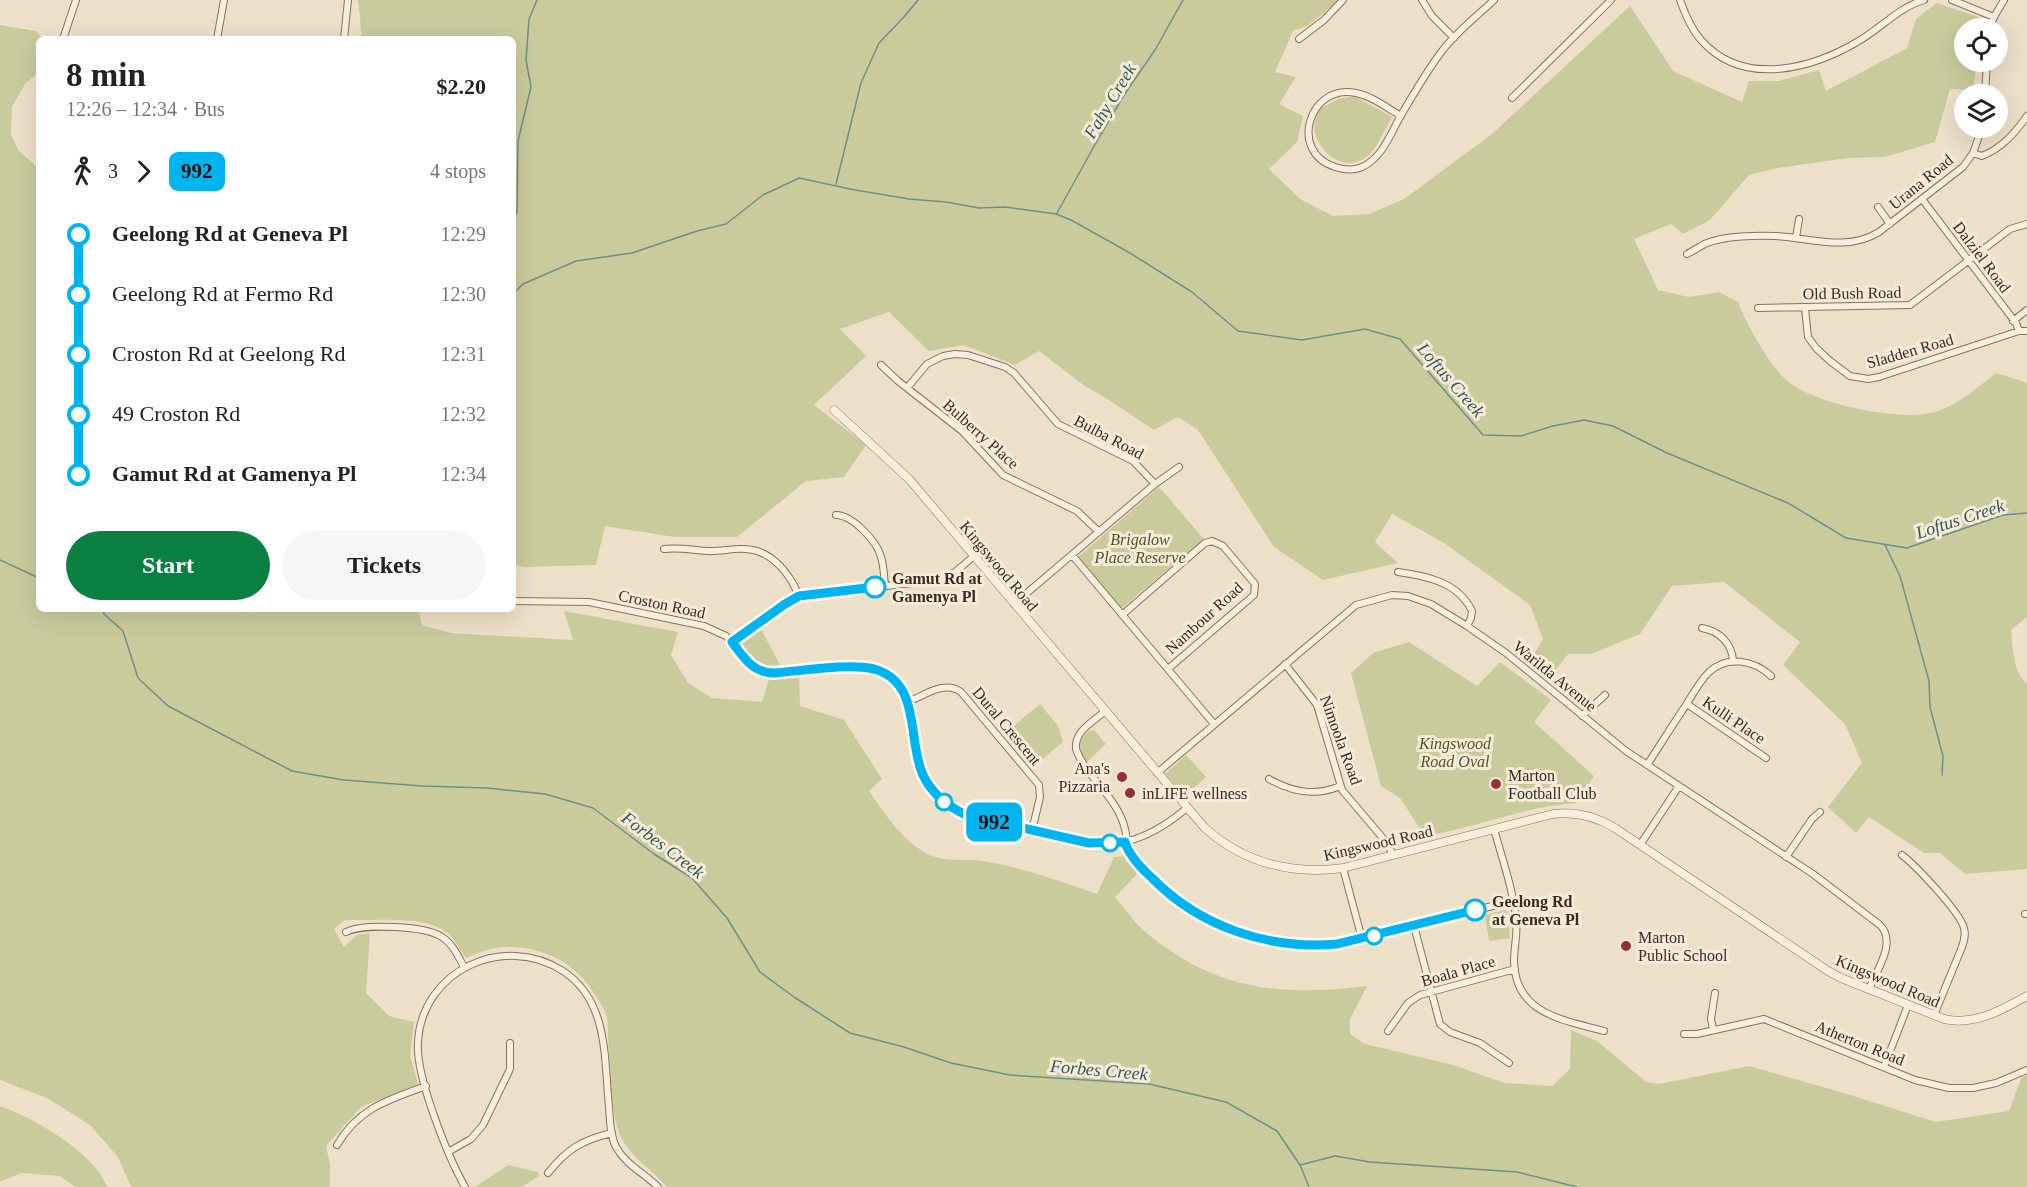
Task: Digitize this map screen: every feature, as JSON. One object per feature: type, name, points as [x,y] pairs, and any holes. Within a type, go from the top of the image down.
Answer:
[{"type":"street","points":[[64,36],[76,0]]},
{"type":"street","points":[[218,36],[224,0]]},
{"type":"street","points":[[344,36],[348,0]]},
{"type":"street","points":[[1299,39],[1324,20],[1344,0]]},
{"type":"street","points":[[1422,0],[1432,16],[1454,38]]},
{"type":"street","points":[[1401,116],[1366,96],[1353,92],[1338,92],[1326,98],[1315,109],[1309,122],[1309,138],[1314,152],[1326,164],[1342,169],[1356,169],[1369,163],[1380,152],[1440,54],[1494,0]]},
{"type":"street","points":[[1512,98],[1611,0]]},
{"type":"street","points":[[1680,0],[1691,26],[1708,47],[1733,63],[1767,70],[1801,65],[1851,45],[1905,8],[1924,0]]},
{"type":"street","points":[[1952,0],[1994,17],[2004,0]]},
{"type":"street","points":[[1973,153],[1982,156],[1991,152],[2014,134],[2027,116]]},
{"type":"street","name":"Urana Road","points":[[1687,254],[1708,243],[1721,240],[1774,236],[1851,243],[1872,237],[1957,173],[1973,153],[1978,138]]},
{"type":"street","name":"Dalziel Road","points":[[1922,199],[2019,332]]},
{"type":"street","name":"Urana Road","points":[[1878,207],[1890,224]]},
{"type":"street","points":[[1796,238],[1799,219]]},
{"type":"street","name":"Old Bush Road","points":[[1758,308],[1910,306],[2010,229],[2027,224]]},
{"type":"street","name":"Sladden Road","points":[[1805,308],[1806,327],[1811,343],[1841,371],[1859,379],[1879,376],[2027,331]]},
{"type":"street","points":[[2013,321],[2027,310]]},
{"type":"street","name":"Bulba Road","points":[[907,388],[927,364],[943,356],[968,355],[999,364],[1014,373],[1058,424],[1133,461],[1155,484]]},
{"type":"street","name":"Bulberry Place","points":[[882,365],[907,388],[962,431],[1003,475],[1077,511],[1099,532]]},
{"type":"street","name":"Kingswood Road","points":[[834,410],[909,479],[1204,827],[1223,843],[1259,861],[1302,870],[1343,868],[1553,814],[1572,813],[1603,821],[1828,970],[1908,1005],[1952,1021],[1982,1017],[2003,1010],[2027,996]]},
{"type":"street","points":[[1014,604],[1155,484],[1179,467]]},
{"type":"street","points":[[836,515],[852,520],[877,547],[882,558],[885,586]]},
{"type":"street","name":"Nambour Road","points":[[1122,615],[1205,543],[1212,541],[1223,546],[1252,580],[1255,584],[1255,592],[1251,598],[1168,669]]},
{"type":"street","points":[[664,549],[753,550],[772,559],[786,570],[799,596]]},
{"type":"street","points":[[1072,555],[1215,724]]},
{"type":"street","points":[[732,642],[799,596],[938,580],[955,572],[973,557]]},
{"type":"street","points":[[1398,572],[1428,576],[1455,590],[1472,611],[1467,626]]},
{"type":"street","name":"Warilda Avenue","points":[[1157,773],[1356,605],[1392,596],[1408,596],[1431,604],[1506,653],[1621,747],[1830,886],[1885,931],[1888,937],[1887,945],[1869,989]]},
{"type":"street","name":"Croston Road","points":[[516,601],[596,603],[704,626],[720,633],[732,642],[749,664],[768,673],[856,667],[875,670],[886,675],[896,683],[908,702],[920,767],[927,782],[938,797],[951,808],[966,815],[1089,843],[1125,842],[1162,827],[1187,808]]},
{"type":"street","points":[[1702,628],[1711,630],[1728,643],[1733,653],[1733,661]]},
{"type":"street","points":[[1647,765],[1712,670],[1733,661],[1752,664],[1771,676]]},
{"type":"street","name":"Nimoola Road","points":[[1285,664],[1317,705],[1340,786],[1387,843],[1393,855]]},
{"type":"street","name":"Dural Crescent","points":[[908,702],[946,686],[953,687],[960,692],[1039,785],[1040,797],[1032,831]]},
{"type":"street","points":[[1582,716],[1605,695]]},
{"type":"street","name":"Kulli Place","points":[[1687,704],[1766,758]]},
{"type":"street","points":[[1105,711],[1078,734],[1076,749],[1119,813],[1126,832],[1125,842],[1133,857],[1159,885],[1191,910],[1228,929],[1252,937],[1293,944],[1326,945],[1362,939],[1513,902]]},
{"type":"street","points":[[1269,779],[1285,788],[1303,792],[1320,792],[1340,786]]},
{"type":"street","points":[[1640,845],[1679,786]]},
{"type":"street","points":[[1786,856],[1812,819],[1820,812]]},
{"type":"street","points":[[1494,829],[1513,902],[1516,925],[1515,969],[1524,992],[1533,1004],[1545,1013],[1563,1021],[1605,1031]]},
{"type":"street","points":[[1902,855],[1926,878],[1957,915],[1964,928],[1965,938],[1962,947],[1934,1015]]},
{"type":"street","points":[[1343,868],[1362,939]]},
{"type":"street","points":[[1414,926],[1427,982],[1432,991],[1438,1020],[1442,1027],[1480,1043],[1509,1063]]},
{"type":"street","points":[[346,932],[365,927],[430,931],[441,936],[451,945],[464,967]]},
{"type":"street","points":[[465,1187],[448,1152],[418,1059],[418,1040],[422,1022],[428,1005],[437,991],[464,967],[496,956],[525,956],[564,972],[582,988],[594,1007],[601,1027],[612,1133],[616,1146],[628,1163],[658,1187]]},
{"type":"street","name":"Boala Place","points":[[1388,1031],[1408,1003],[1420,995],[1515,969]]},
{"type":"street","points":[[1713,1029],[1711,1019],[1714,993]]},
{"type":"street","points":[[1884,1067],[1908,1005]]},
{"type":"street","name":"Atherton Road","points":[[1684,1034],[1697,1034],[1764,1019],[1928,1084],[1960,1088],[1996,1083],[2027,1070]]},
{"type":"street","points":[[448,1152],[471,1139],[483,1125],[510,1068],[510,1043]]},
{"type":"street","points":[[337,1145],[348,1128],[362,1114],[385,1101],[426,1086]]},
{"type":"street","points":[[548,1173],[562,1156],[575,1146],[591,1138],[612,1133]]},
{"type":"green space","points":[[358,0],[1339,0],[1309,25],[1293,31],[1275,72],[1296,77],[1279,104],[1303,116],[1297,142],[1269,169],[1300,199],[1333,216],[1369,214],[1404,199],[1492,134],[1630,6],[1673,71],[1742,102],[1749,81],[1779,81],[1819,70],[1826,91],[1907,48],[1916,19],[1937,3],[1981,18],[1954,18],[1954,72],[1976,72],[1974,84],[1954,84],[1954,89],[1950,89],[1935,142],[1885,157],[1848,158],[1778,168],[1749,175],[1710,220],[1683,234],[1671,224],[1634,239],[1658,290],[1688,297],[1719,292],[1738,302],[1746,321],[1779,373],[1799,389],[1816,397],[1880,413],[1920,414],[1935,412],[1952,405],[1996,373],[2025,382],[2027,385],[2027,617],[2011,630],[2016,666],[2027,684],[2027,869],[1965,874],[1940,853],[1924,853],[1869,817],[1856,833],[1828,807],[1862,763],[1845,724],[1783,665],[1800,642],[1724,582],[1672,586],[1640,634],[1591,654],[1568,654],[1551,676],[1530,662],[1543,639],[1530,605],[1444,543],[1392,514],[1375,542],[1398,563],[1323,580],[1274,547],[1198,430],[1178,417],[1154,430],[1085,386],[1039,351],[1015,365],[964,345],[929,351],[889,312],[840,329],[866,356],[814,405],[866,445],[844,477],[806,481],[737,537],[674,537],[605,526],[596,565],[516,566],[516,36],[362,36]]},
{"type":"green space","points":[[0,25],[36,31],[40,36],[36,36],[36,75],[25,84],[12,107],[11,134],[18,150],[36,166],[36,612],[419,612],[422,625],[451,633],[573,640],[564,611],[678,632],[671,655],[688,683],[712,698],[762,702],[770,676],[799,675],[800,706],[844,720],[882,779],[869,791],[896,828],[922,851],[938,858],[976,860],[1012,867],[1097,894],[1114,857],[1126,856],[1139,872],[1115,897],[1142,929],[1168,949],[1195,965],[1221,977],[1248,984],[1275,989],[1304,990],[1367,986],[1350,1019],[1350,1034],[1365,1044],[1453,1065],[1505,1083],[1552,1086],[1570,1069],[1571,1030],[1597,1041],[1646,1082],[1659,1084],[1749,1066],[1936,1122],[2009,1111],[2021,1079],[2027,1074],[2027,1187],[667,1187],[630,1151],[621,1137],[613,1102],[607,1016],[589,986],[580,976],[558,959],[533,950],[495,948],[466,958],[450,935],[441,928],[415,921],[400,920],[345,920],[334,929],[344,947],[357,935],[370,933],[366,993],[389,1016],[414,1022],[410,1055],[418,1084],[361,1107],[326,1146],[330,1165],[330,1187],[131,1187],[118,1157],[90,1125],[47,1098],[0,1080]]},
{"type":"green space","points":[[1354,96],[1392,117],[1370,154],[1353,163],[1337,160],[1323,149],[1315,133],[1315,124],[1318,110],[1338,99]]},
{"type":"green space","name":"Brigalow Place Reserve","points":[[1159,487],[1204,539],[1121,609],[1077,558]]},
{"type":"green space","points":[[761,629],[780,665],[758,666],[741,645]]},
{"type":"green space","name":"Kingswood Road Oval","points":[[1409,642],[1477,686],[1500,662],[1551,700],[1534,722],[1594,776],[1577,803],[1539,808],[1425,836],[1400,798],[1381,786],[1351,673],[1373,653]]},
{"type":"green space","points":[[1040,704],[1058,726],[1063,742],[1032,768],[1004,734]]},
{"type":"green space","points":[[1090,730],[1095,731],[1106,744],[1087,762],[1081,753],[1080,745]]},
{"type":"green space","points":[[1186,755],[1206,777],[1185,796],[1165,774]]},
{"type":"green space","points":[[1505,910],[1508,914],[1510,938],[1489,941],[1485,915]]},
{"type":"green space","points":[[0,1106],[45,1128],[76,1149],[90,1161],[107,1187],[75,1187],[60,1176],[21,1173],[0,1182]]},
{"type":"green space","points":[[508,1165],[538,1172],[539,1176],[522,1187],[475,1187]]},
{"type":"waterway","points":[[516,215],[518,141],[531,87],[526,60],[529,19],[537,0]]},
{"type":"waterway","points":[[836,184],[861,83],[879,43],[918,0]]},
{"type":"waterway","name":"Fahy Creek","points":[[1057,213],[1124,95],[1155,50],[1183,0]]},
{"type":"waterway","name":"Loftus Creek","points":[[516,291],[523,284],[576,261],[632,253],[697,231],[726,224],[763,195],[799,178],[909,199],[979,208],[1005,207],[1056,214],[1130,253],[1192,292],[1238,331],[1302,340],[1365,329],[1400,339],[1483,435],[1521,436],[1553,426],[1584,420],[1613,426],[1667,453],[1788,503],[1846,538],[1907,548],[2003,515],[2027,513]]},
{"type":"waterway","points":[[1885,545],[1900,576],[1929,681],[1930,707],[1943,756],[1942,775]]},
{"type":"waterway","name":"Forbes Creek","points":[[0,560],[36,577]]},
{"type":"waterway","name":"Forbes Creek","points":[[104,612],[123,631],[138,678],[168,706],[292,771],[344,780],[487,788],[545,794],[593,808],[654,854],[692,878],[727,918],[760,972],[850,1033],[904,1047],[951,1063],[1010,1075],[1149,1084],[1226,1102],[1277,1131],[1300,1165],[1309,1187]]},
{"type":"waterway","name":"Forbes Creek","points":[[1300,1165],[1335,1156],[1370,1162],[1517,1172],[1577,1187]]},
{"type":"bus line","name":"992","points":[[875,587],[799,596],[732,642],[749,664],[763,672],[856,667],[875,670],[891,678],[908,702],[923,774],[938,797],[958,812],[1089,843],[1125,842],[1129,852],[1147,874],[1191,910],[1239,933],[1265,940],[1314,945],[1337,944],[1475,910]]},
{"type":"place","name":"Gamut Rd at Gamenya Pl","points":[[875,587]]},
{"type":"place","name":"Ana's Pizzaria","points":[[1122,777]]},
{"type":"place","name":"Marton Football Club","points":[[1496,784]]},
{"type":"place","name":"inLIFE wellness","points":[[1130,793]]},
{"type":"place","name":"Geelong Rd at Geneva Pl","points":[[1475,910]]},
{"type":"place","name":"Marton Public School","points":[[1626,946]]}]
